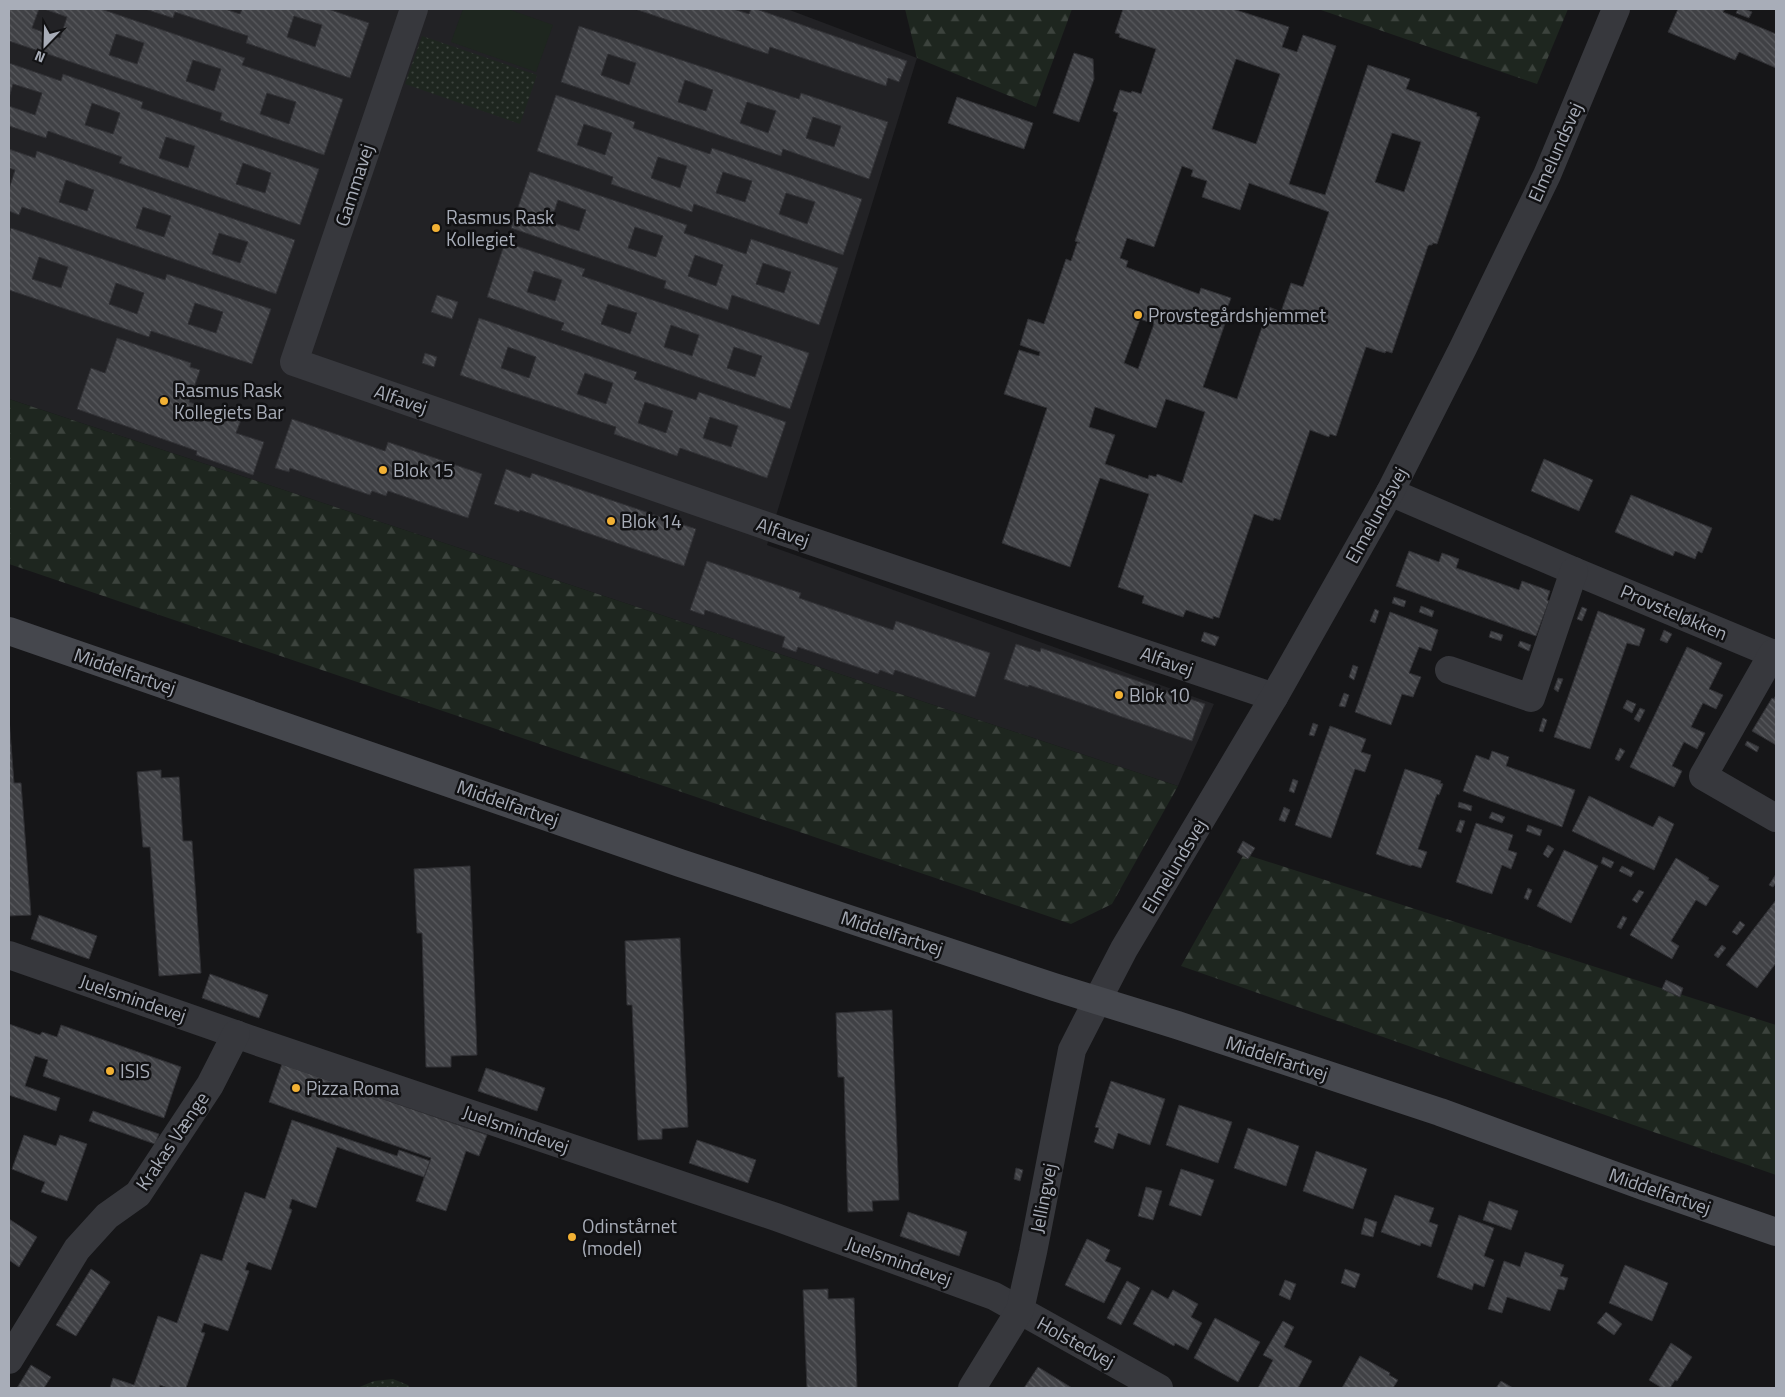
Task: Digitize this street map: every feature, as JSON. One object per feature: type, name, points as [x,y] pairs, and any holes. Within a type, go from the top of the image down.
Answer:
[{"type":"main road","name":"Middelfartvej","points":[[9,631],[680,862],[1097,1001],[1177,1025],[1440,1112],[1776,1232]]},
{"type":"street","name":"Gammavej","points":[[294,362],[414,9]]},
{"type":"street","name":"Elmelundsvej","points":[[1097,1001],[1129,941],[1274,697],[1390,492],[1463,348],[1547,175],[1616,9]]},
{"type":"street","name":"Alfavej","points":[[294,362],[788,533],[1274,697]]},
{"type":"street","name":"Provsteløkken","points":[[1390,492],[1775,654],[1703,776],[1776,818]]},
{"type":"street","points":[[1449,670],[1531,698],[1574,571]]},
{"type":"street","name":"Juelsmindevej","points":[[9,956],[828,1236],[994,1296],[1020,1310]]},
{"type":"street","name":"Jellingvej","points":[[972,1388],[1020,1310],[1072,1050],[1097,1001]]},
{"type":"street","name":"Krakas Vænge","points":[[9,1360],[78,1249],[107,1216],[138,1194],[210,1085],[236,1034]]},
{"type":"street","name":"Holstedvej","points":[[1020,1310],[1159,1388]]},
{"type":"shaded area","name":"Rasmus Rask Kollegiet","points":[[9,9],[787,9],[917,58],[767,545],[1214,704],[1178,786],[9,399]]},
{"type":"green space","points":[[463,9],[508,9],[553,25],[536,72],[451,42]]},
{"type":"green space","points":[[905,9],[1072,9],[1036,107],[917,58]]},
{"type":"green space","points":[[1318,9],[1568,9],[1537,84]]},
{"type":"green space","points":[[422,36],[537,75],[520,124],[405,84]]},
{"type":"green space","points":[[9,399],[1178,786],[1112,904],[1071,924],[9,564]]},
{"type":"green space","points":[[1244,854],[1776,1025],[1776,1175],[1181,966]]},
{"type":"green space","points":[[393,1379],[408,1385],[410,1388],[357,1388],[374,1381]]},
{"type":"building","points":[[9,9],[39,9],[32,28],[60,38],[67,17],[44,9],[101,9],[245,58],[242,65],[343,99],[324,155],[220,120],[222,113],[9,41]],"holes":[[[116,34],[144,43],[137,64],[109,55]],[[193,60],[221,69],[214,91],[186,81]],[[267,93],[296,102],[289,124],[260,114]]]},
{"type":"building","points":[[145,9],[225,9],[240,14],[242,9],[328,9],[369,23],[350,78],[246,43],[248,36],[175,12],[173,18]],"holes":[[[294,16],[322,25],[315,47],[287,37]]]},
{"type":"building","points":[[635,9],[733,9],[749,14],[751,9],[756,9],[907,61],[899,82],[888,78],[886,86],[770,47],[768,54]]},
{"type":"building","name":"Provstegårdshjemmet","points":[[1123,9],[1233,9],[1289,27],[1282,47],[1297,52],[1303,35],[1336,46],[1289,184],[1325,195],[1368,65],[1410,79],[1406,89],[1477,113],[1476,116],[1480,117],[1437,244],[1433,243],[1428,246],[1392,353],[1386,351],[1385,353],[1366,347],[1336,436],[1330,434],[1329,437],[1310,430],[1280,520],[1274,518],[1273,521],[1254,514],[1219,618],[1213,616],[1213,619],[1186,610],[1183,617],[1142,603],[1144,596],[1118,587],[1149,494],[1100,478],[1070,567],[1002,543],[1047,408],[1004,394],[1019,350],[1039,356],[1040,352],[1020,345],[1028,319],[1044,324],[1066,259],[1071,261],[1077,243],[1080,243],[1075,241],[1118,113],[1113,111],[1120,90],[1141,94],[1156,49],[1119,37],[1120,34],[1115,33]],"holes":[[[1236,59],[1280,74],[1256,144],[1212,129]],[[1392,133],[1421,142],[1404,192],[1375,182]],[[1182,166],[1193,170],[1191,176],[1207,181],[1202,197],[1240,210],[1249,183],[1329,212],[1303,287],[1291,283],[1281,312],[1269,307],[1237,399],[1203,387],[1229,312],[1226,311],[1231,298],[1201,288],[1199,294],[1126,267],[1128,261],[1120,258],[1127,238],[1154,247]],[[1140,319],[1154,324],[1138,369],[1124,363]],[[1166,399],[1205,412],[1182,483],[1157,474],[1156,477],[1149,475],[1148,479],[1105,464],[1115,435],[1089,427],[1095,407],[1156,428]]]},
{"type":"building","points":[[1678,9],[1725,9],[1723,12],[1776,34],[1776,68],[1739,52],[1735,60],[1668,32]]},
{"type":"building","points":[[1738,9],[1752,12],[1749,18],[1736,13]]},
{"type":"building","points":[[579,26],[799,99],[801,93],[888,122],[869,179],[783,149],[781,156],[561,82]],"holes":[[[608,54],[636,63],[629,85],[601,75]],[[685,80],[713,90],[706,111],[678,102]],[[747,102],[776,111],[768,133],[740,123]],[[813,117],[841,126],[834,147],[806,138]]]},
{"type":"building","points":[[1074,53],[1093,59],[1094,79],[1079,122],[1053,113]]},
{"type":"building","points":[[9,63],[61,81],[63,74],[143,102],[141,108],[319,169],[300,225],[119,163],[122,157],[48,131],[46,138],[9,126],[9,106],[35,115],[42,93],[13,84],[9,98]],"holes":[[[92,103],[120,113],[113,134],[85,125]],[[166,137],[195,146],[188,168],[159,158]],[[243,163],[271,173],[265,193],[236,184]]]},
{"type":"building","points":[[556,95],[635,122],[633,128],[710,154],[712,148],[862,199],[843,255],[694,204],[692,212],[611,184],[613,177],[537,151]],"holes":[[[584,124],[612,133],[605,155],[577,145]],[[658,157],[687,166],[680,188],[651,178]],[[723,172],[752,181],[745,202],[716,193]],[[786,193],[815,202],[807,224],[779,214]]]},
{"type":"building","points":[[957,97],[1033,123],[1024,149],[948,123]]},
{"type":"building","points":[[9,149],[35,158],[37,151],[295,240],[276,294],[22,207],[19,215],[9,211],[9,189],[15,170],[9,168]],"holes":[[[66,180],[94,190],[87,211],[59,202]],[[143,207],[171,216],[164,237],[136,228]],[[219,233],[248,242],[240,263],[212,254]]]},
{"type":"building","points":[[530,172],[687,225],[684,233],[746,254],[751,239],[838,268],[819,325],[732,295],[728,310],[664,288],[666,281],[511,228]],"holes":[[[558,200],[586,210],[579,231],[551,222]],[[635,227],[663,236],[656,257],[628,248]],[[695,255],[723,265],[716,286],[688,276]],[[763,263],[791,272],[784,293],[756,284]]]},
{"type":"building","points":[[11,228],[165,280],[167,274],[271,309],[252,364],[151,331],[149,337],[9,290],[9,234]],"holes":[[[39,257],[68,267],[61,288],[32,279]],[[116,283],[144,293],[137,314],[109,304]],[[195,303],[223,312],[216,333],[188,324]]]},
{"type":"building","points":[[505,242],[585,269],[582,276],[809,353],[790,409],[561,330],[564,323],[487,297]],"holes":[[[534,271],[562,280],[555,301],[527,292]],[[608,304],[637,313],[630,334],[601,324]],[[671,325],[699,335],[692,356],[664,347]],[[734,347],[762,356],[755,377],[727,368]]]},
{"type":"building","points":[[437,295],[458,302],[452,319],[431,312]]},
{"type":"building","points":[[479,318],[637,372],[634,379],[696,400],[699,392],[786,422],[767,478],[680,448],[677,456],[614,434],[616,427],[460,375]],"holes":[[[508,347],[536,357],[529,378],[501,368]],[[585,373],[613,383],[606,404],[577,394]],[[645,402],[673,411],[666,433],[638,423]],[[710,417],[738,426],[731,447],[703,438]]]},
{"type":"building","points":[[117,338],[191,363],[190,367],[200,370],[189,402],[241,420],[236,433],[264,442],[253,475],[196,455],[197,451],[77,409],[91,368],[105,373]]},
{"type":"building","points":[[425,353],[437,357],[434,367],[422,363]]},
{"type":"building","name":"Blok 15","points":[[292,419],[385,451],[388,442],[482,474],[468,518],[388,491],[386,496],[372,491],[370,495],[290,468],[289,472],[275,468]]},
{"type":"building","points":[[1544,459],[1593,480],[1579,511],[1531,491]]},
{"type":"building","name":"Blok 14","points":[[506,469],[530,478],[532,473],[696,529],[684,566],[520,510],[519,512],[494,504]]},
{"type":"building","points":[[1631,495],[1712,528],[1702,553],[1698,551],[1695,559],[1675,551],[1673,556],[1615,532]]},
{"type":"building","points":[[1409,551],[1439,562],[1442,553],[1459,559],[1456,568],[1519,590],[1522,581],[1550,591],[1547,600],[1549,601],[1536,636],[1396,586]]},
{"type":"building","points":[[707,561],[801,593],[799,598],[893,630],[896,621],[990,653],[975,697],[895,670],[893,675],[880,670],[878,674],[798,647],[796,652],[782,647],[785,637],[705,610],[704,615],[690,610]]},
{"type":"building","points":[[1394,597],[1406,601],[1404,607],[1392,603]]},
{"type":"building","points":[[1421,606],[1434,611],[1432,617],[1419,612]]},
{"type":"building","points":[[1582,607],[1587,609],[1582,621],[1577,619]]},
{"type":"building","points":[[1375,609],[1379,611],[1375,623],[1370,621]]},
{"type":"building","points":[[1598,611],[1645,629],[1639,646],[1627,643],[1590,749],[1554,737]]},
{"type":"building","points":[[1390,612],[1438,630],[1431,651],[1419,647],[1409,673],[1421,677],[1413,697],[1402,694],[1391,725],[1355,712]]},
{"type":"building","points":[[1664,630],[1672,634],[1667,643],[1660,640]]},
{"type":"building","points":[[1491,631],[1503,635],[1501,641],[1489,637]]},
{"type":"building","points":[[1204,632],[1219,637],[1215,646],[1201,641]]},
{"type":"building","points":[[1520,641],[1531,645],[1529,651],[1518,646]]},
{"type":"building","name":"Blok 10","points":[[1016,644],[1040,652],[1041,648],[1205,704],[1192,741],[1029,685],[1028,687],[1004,679]]},
{"type":"building","points":[[1687,647],[1722,663],[1709,689],[1723,695],[1716,709],[1703,703],[1691,727],[1705,733],[1697,749],[1684,742],[1672,766],[1682,771],[1674,787],[1630,767]]},
{"type":"building","points":[[1353,665],[1358,667],[1354,680],[1349,677]]},
{"type":"building","points":[[1558,678],[1563,679],[1558,692],[1554,689]]},
{"type":"building","points":[[1344,693],[1349,695],[1345,707],[1339,706]]},
{"type":"building","points":[[1776,695],[1776,745],[1752,731],[1772,698],[1774,699]]},
{"type":"building","points":[[1627,700],[1636,704],[1632,713],[1623,708]]},
{"type":"building","points":[[1640,708],[1645,710],[1639,722],[1634,719]]},
{"type":"building","points":[[9,718],[14,783],[21,783],[31,915],[9,916]]},
{"type":"building","points":[[1543,718],[1547,720],[1543,732],[1539,731]]},
{"type":"building","points":[[1313,723],[1318,725],[1314,736],[1309,735]]},
{"type":"building","points":[[1330,726],[1366,739],[1361,752],[1371,755],[1365,772],[1355,769],[1331,838],[1295,825]]},
{"type":"building","points":[[1747,741],[1759,747],[1757,752],[1745,745]]},
{"type":"building","points":[[1620,748],[1625,751],[1619,761],[1615,759]]},
{"type":"building","points":[[1492,751],[1509,757],[1506,766],[1575,790],[1562,827],[1463,791],[1476,755],[1489,760]]},
{"type":"building","points":[[1405,769],[1441,781],[1440,783],[1443,784],[1439,795],[1437,794],[1418,849],[1427,852],[1421,868],[1376,854]]},
{"type":"building","points":[[161,770],[161,778],[179,777],[183,841],[192,841],[201,973],[159,976],[150,847],[143,847],[137,772]]},
{"type":"building","points":[[1293,779],[1298,781],[1294,793],[1289,791]]},
{"type":"building","points":[[1589,796],[1653,827],[1659,816],[1674,824],[1654,870],[1572,831]]},
{"type":"building","points":[[1459,802],[1472,806],[1471,811],[1458,807]]},
{"type":"building","points":[[1284,807],[1290,810],[1285,822],[1279,820]]},
{"type":"building","points":[[1492,812],[1505,817],[1502,823],[1489,818]]},
{"type":"building","points":[[1460,820],[1465,821],[1461,833],[1456,831]]},
{"type":"building","points":[[1476,823],[1513,835],[1508,850],[1517,853],[1511,869],[1502,865],[1492,894],[1456,882]]},
{"type":"building","points":[[1528,825],[1542,830],[1540,836],[1526,831]]},
{"type":"building","points":[[1243,841],[1255,848],[1248,859],[1237,852]]},
{"type":"building","points":[[1548,845],[1554,849],[1548,858],[1543,854]]},
{"type":"building","points":[[1564,850],[1598,866],[1571,923],[1537,906]]},
{"type":"building","points":[[1603,857],[1614,862],[1611,868],[1601,863]]},
{"type":"building","points":[[1676,858],[1719,886],[1706,906],[1696,900],[1671,941],[1679,946],[1672,959],[1630,935]]},
{"type":"building","points":[[470,866],[477,1055],[451,1056],[451,1067],[426,1067],[422,933],[417,933],[414,869]]},
{"type":"building","points":[[1622,866],[1634,872],[1631,877],[1619,871]]},
{"type":"building","points":[[1776,874],[1776,883],[1773,887],[1769,885]]},
{"type":"building","points":[[1528,888],[1532,890],[1528,900],[1524,898]]},
{"type":"building","points":[[1639,890],[1644,892],[1637,903],[1632,900]]},
{"type":"building","points":[[1776,900],[1776,963],[1757,988],[1726,965]]},
{"type":"building","points":[[39,915],[97,936],[89,959],[31,939]]},
{"type":"building","points":[[1623,916],[1627,918],[1621,929],[1617,927]]},
{"type":"building","points":[[1740,921],[1745,925],[1737,935],[1732,932]]},
{"type":"building","points":[[680,938],[688,1127],[662,1129],[662,1139],[638,1140],[632,1005],[627,1005],[625,941]]},
{"type":"building","points":[[1722,945],[1726,948],[1718,958],[1714,955]]},
{"type":"building","points":[[210,974],[268,995],[259,1018],[202,998]]},
{"type":"building","points":[[1666,980],[1683,988],[1680,997],[1662,989]]},
{"type":"building","points":[[892,1010],[899,1200],[872,1201],[873,1211],[848,1212],[844,1077],[838,1077],[836,1013]]},
{"type":"building","points":[[9,1024],[40,1035],[42,1032],[57,1037],[61,1025],[181,1067],[164,1118],[43,1076],[48,1060],[35,1056],[25,1086],[60,1098],[56,1111],[9,1095]]},
{"type":"building","points":[[282,1064],[487,1135],[479,1156],[466,1151],[446,1211],[416,1201],[431,1158],[269,1102]]},
{"type":"building","points":[[486,1068],[545,1088],[537,1111],[478,1091]]},
{"type":"building","points":[[1111,1081],[1165,1099],[1150,1145],[1118,1133],[1113,1149],[1094,1142],[1099,1128],[1095,1127]]},
{"type":"building","points":[[1179,1105],[1232,1122],[1218,1163],[1166,1145]]},
{"type":"building","points":[[93,1111],[159,1134],[155,1144],[89,1121]]},
{"type":"building","points":[[292,1120],[397,1156],[399,1150],[430,1161],[424,1177],[337,1147],[316,1208],[292,1199],[289,1208],[292,1210],[271,1270],[248,1262],[245,1270],[249,1271],[228,1331],[204,1323],[201,1332],[205,1333],[186,1388],[168,1388],[160,1385],[159,1388],[110,1388],[113,1378],[134,1385],[158,1316],[177,1323],[201,1254],[222,1261],[245,1192],[265,1199]]},
{"type":"building","points":[[1248,1128],[1299,1146],[1286,1186],[1234,1168]]},
{"type":"building","points":[[24,1135],[56,1146],[60,1135],[87,1144],[67,1201],[41,1192],[45,1182],[12,1169]]},
{"type":"building","points":[[697,1140],[756,1160],[748,1183],[689,1163]]},
{"type":"building","points":[[1316,1151],[1367,1169],[1353,1209],[1303,1191]]},
{"type":"building","points":[[1016,1168],[1023,1170],[1020,1181],[1014,1179]]},
{"type":"building","points":[[1181,1169],[1214,1180],[1201,1216],[1169,1205]]},
{"type":"building","points":[[1146,1187],[1162,1191],[1153,1220],[1138,1216]]},
{"type":"building","points":[[1395,1195],[1434,1208],[1429,1222],[1438,1225],[1431,1247],[1421,1243],[1420,1246],[1381,1232]]},
{"type":"building","points":[[1489,1201],[1518,1211],[1511,1230],[1483,1220]]},
{"type":"building","points":[[908,1212],[967,1232],[959,1256],[900,1236]]},
{"type":"building","points":[[1459,1215],[1494,1228],[1484,1256],[1494,1260],[1484,1287],[1474,1283],[1472,1290],[1437,1277]]},
{"type":"building","points":[[1365,1218],[1377,1222],[1373,1237],[1361,1234]]},
{"type":"building","points":[[9,1219],[37,1237],[19,1267],[9,1260]]},
{"type":"building","points":[[1087,1239],[1110,1250],[1105,1261],[1121,1268],[1104,1303],[1065,1285]]},
{"type":"building","points":[[1525,1252],[1564,1265],[1560,1276],[1568,1278],[1564,1290],[1558,1289],[1550,1311],[1507,1297],[1502,1313],[1488,1309],[1504,1261],[1520,1267]]},
{"type":"building","points":[[1625,1265],[1668,1283],[1652,1321],[1609,1303]]},
{"type":"building","points":[[91,1269],[110,1282],[76,1336],[56,1325]]},
{"type":"building","points":[[1345,1269],[1360,1274],[1355,1288],[1341,1283]]},
{"type":"building","points":[[1285,1280],[1296,1284],[1290,1300],[1279,1295]]},
{"type":"building","points":[[1127,1281],[1140,1288],[1121,1325],[1107,1318]]},
{"type":"building","points":[[828,1289],[828,1299],[854,1298],[857,1388],[807,1388],[803,1290]]},
{"type":"building","points":[[1152,1290],[1168,1299],[1173,1290],[1198,1304],[1191,1317],[1202,1323],[1188,1350],[1175,1343],[1174,1346],[1133,1324]]},
{"type":"building","points":[[1606,1312],[1622,1324],[1614,1335],[1597,1323]]},
{"type":"building","points":[[1215,1318],[1260,1342],[1238,1382],[1194,1358]]},
{"type":"building","points":[[1283,1321],[1294,1327],[1284,1347],[1312,1361],[1298,1388],[1258,1388],[1273,1360],[1263,1355]]},
{"type":"building","points":[[1671,1343],[1692,1357],[1677,1381],[1675,1380],[1670,1388],[1662,1388],[1649,1380]]},
{"type":"building","points":[[1360,1356],[1390,1373],[1389,1375],[1398,1380],[1393,1388],[1342,1388]]},
{"type":"building","points":[[31,1365],[51,1377],[44,1388],[17,1388]]},
{"type":"building","points":[[1038,1367],[1072,1388],[1024,1388]]},
{"type":"building","points":[[1501,1381],[1513,1388],[1496,1388]]},
{"type":"place","name":"Rasmus Rask Kollegiet","points":[[436,228]]},
{"type":"place","name":"Provstegårdshjemmet","points":[[1138,315]]},
{"type":"place","name":"Rasmus Rask Kollegiets Bar","points":[[164,401]]},
{"type":"place","name":"Blok 15","points":[[383,470]]},
{"type":"place","name":"Blok 14","points":[[611,521]]},
{"type":"place","name":"Blok 10","points":[[1119,695]]},
{"type":"place","name":"ISIS","points":[[110,1071]]},
{"type":"place","name":"Pizza Roma","points":[[296,1088]]},
{"type":"place","name":"Odinstårnet (model)","points":[[572,1237]]}]
